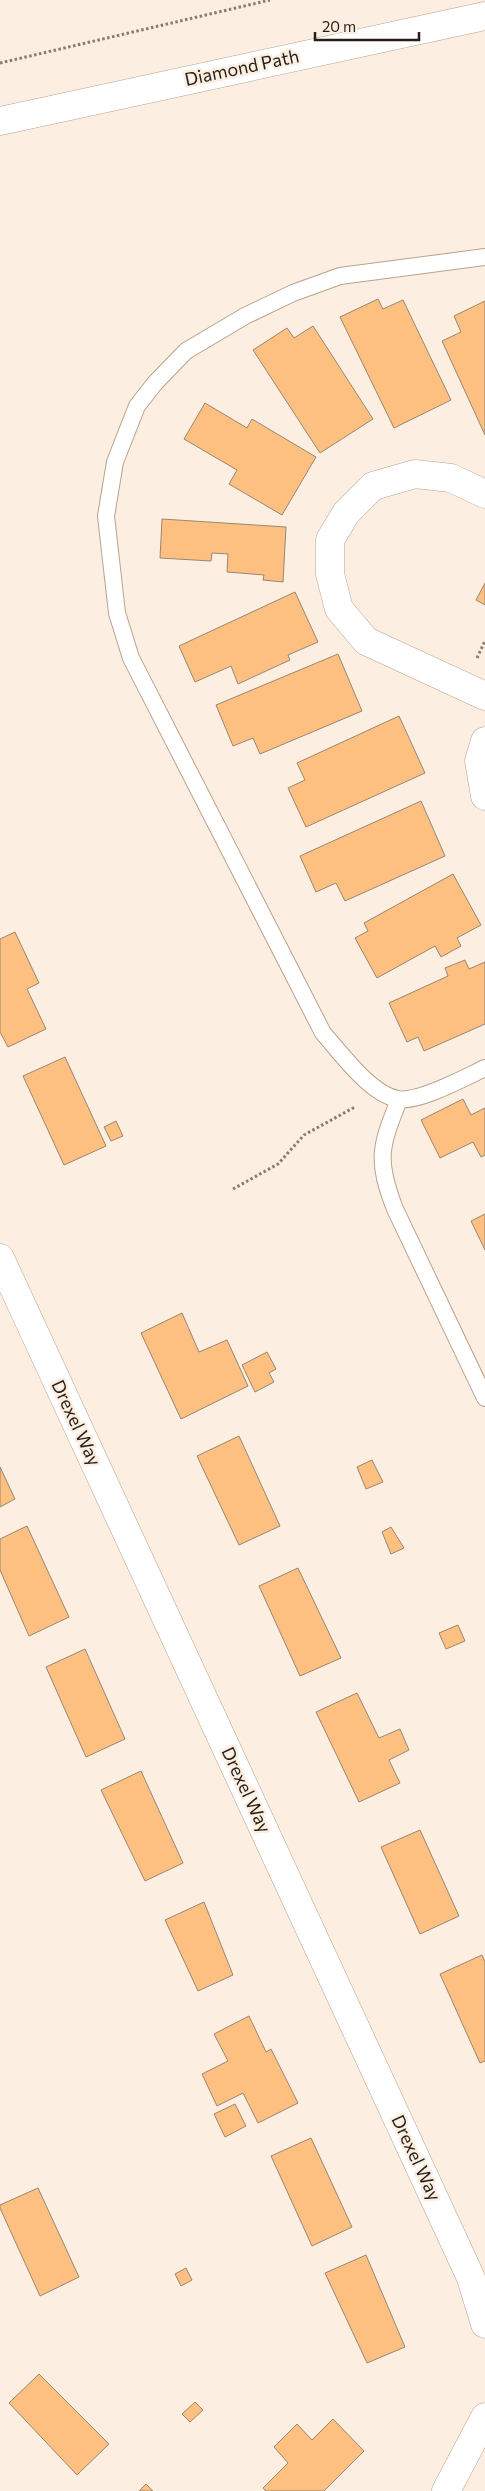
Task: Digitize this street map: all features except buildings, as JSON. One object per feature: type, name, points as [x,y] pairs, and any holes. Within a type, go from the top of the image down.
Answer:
[{"type":"street","name":"Diamond Path","points":[[0,121],[485,16]]},
{"type":"street","points":[[485,494],[451,478],[415,474],[373,486],[346,513],[330,540],[330,574],[339,609],[366,642],[485,696]]},
{"type":"street","points":[[485,741],[479,761],[485,796]]},
{"type":"street","name":"Drexel Way","points":[[0,1258],[6,1289],[472,2278],[485,2324]]},
{"type":"street","points":[[446,2491],[485,2417]]},
{"type":"lane","points":[[485,257],[340,276],[293,293],[245,316],[186,351],[155,383],[137,406],[115,462],[106,516],[117,613],[132,658],[323,1033],[365,1079],[382,1092],[399,1100],[434,1092],[485,1068]]},
{"type":"lane","points":[[399,1100],[384,1137],[382,1163],[386,1186],[395,1209],[485,1398]]},
{"type":"path","points":[[0,63],[270,0]]},
{"type":"path","points":[[233,1189],[278,1164],[304,1135],[382,1092]]}]
